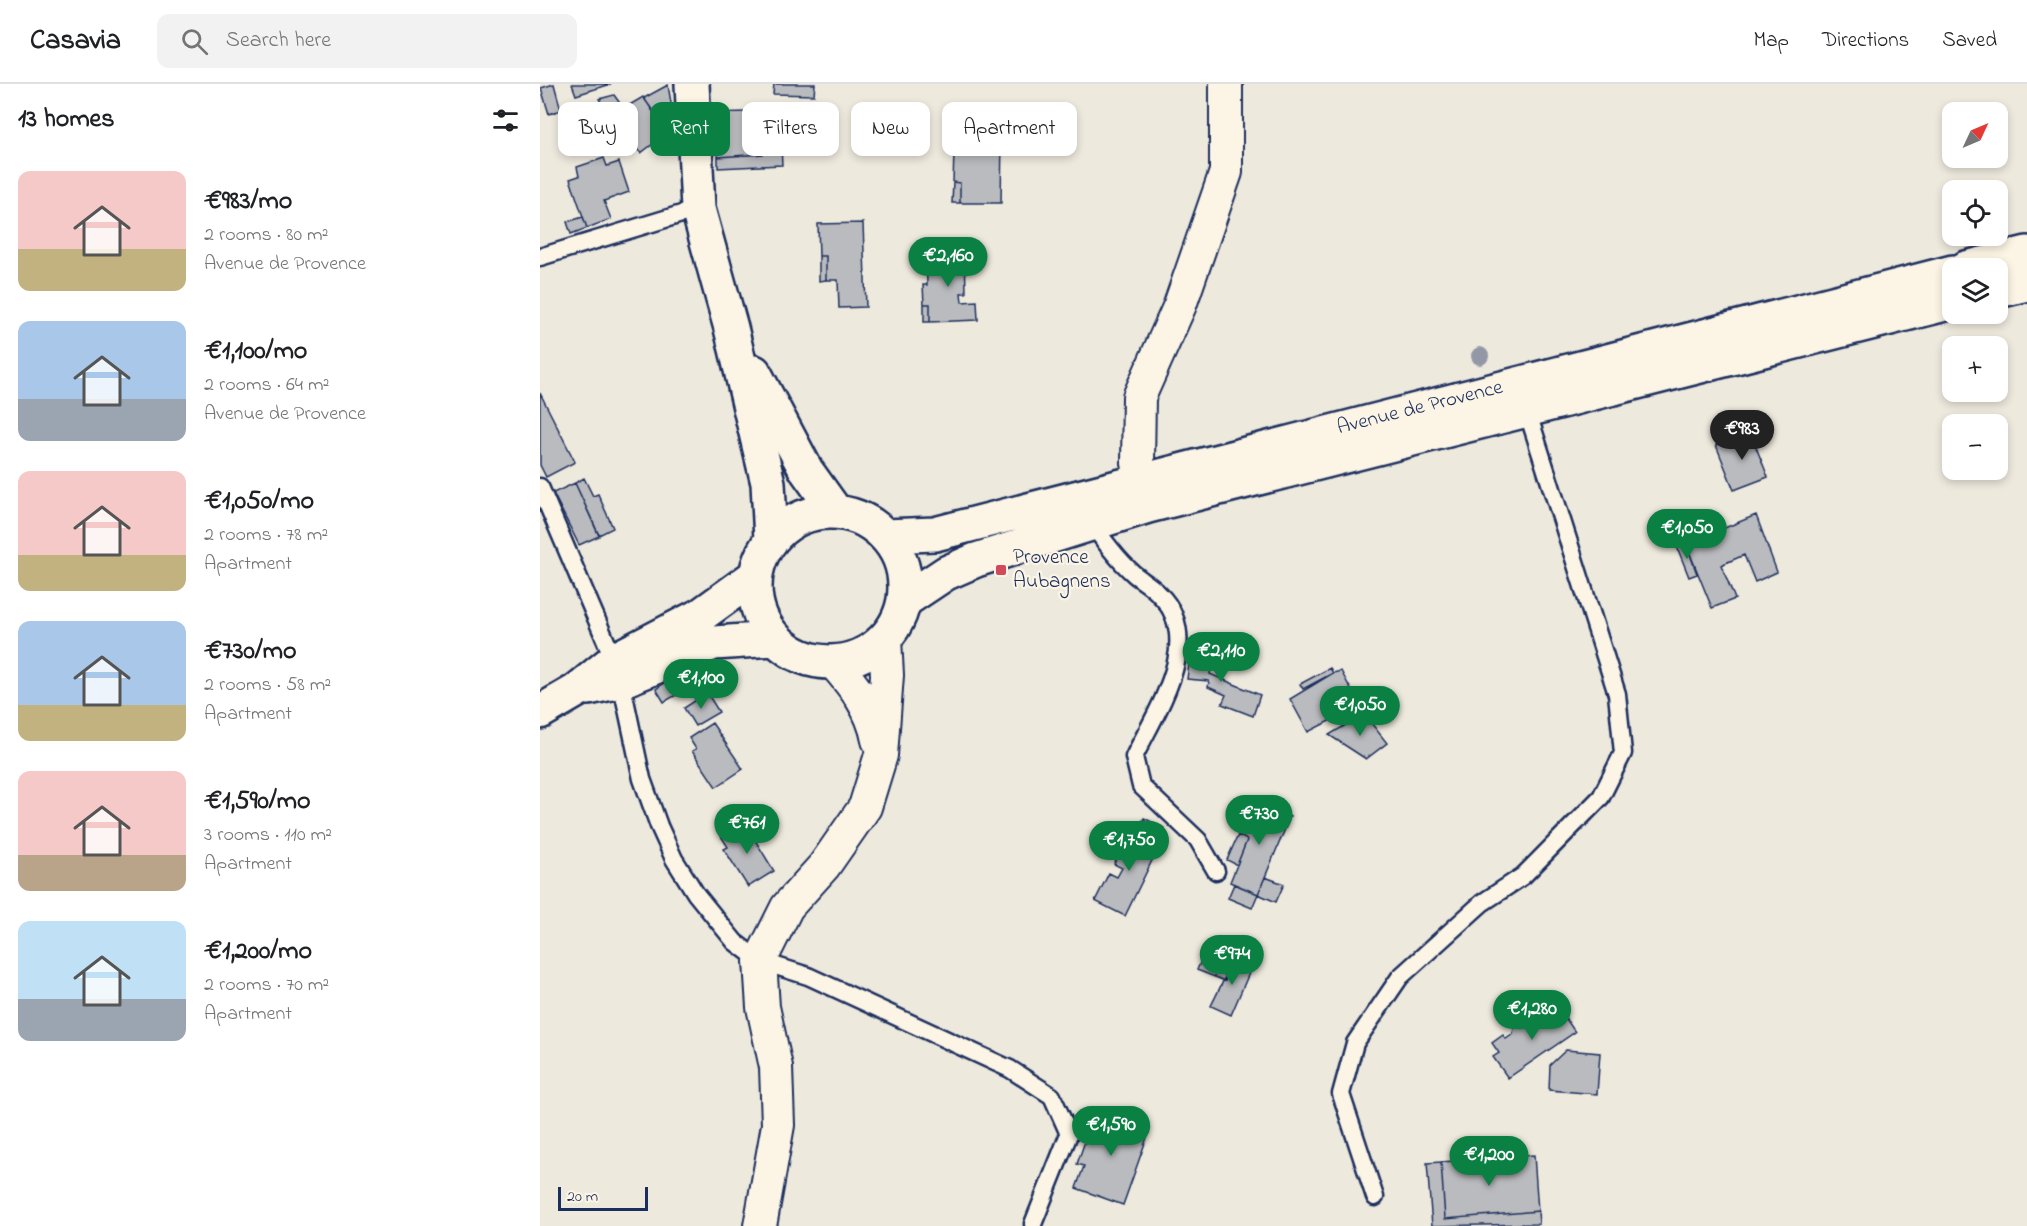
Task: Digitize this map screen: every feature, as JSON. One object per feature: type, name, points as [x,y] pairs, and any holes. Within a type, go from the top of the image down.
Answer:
[{"type":"main road","points":[[692,84],[698,209],[731,328],[768,483],[771,540]]},
{"type":"main road","points":[[2007,258],[2027,253]]},
{"type":"main road","name":"Avenue de Provence","points":[[885,536],[935,534],[1086,509],[1522,396],[1942,275]]},
{"type":"main road","points":[[2008,289],[2027,284]]},
{"type":"main road","name":"Avenue de Provence","points":[[1522,396],[1942,304]]},
{"type":"main road","points":[[731,328],[806,470],[836,512]]},
{"type":"main road","name":"Avenue de Provence","points":[[904,601],[946,573],[1086,509]]},
{"type":"main road","points":[[836,512],[871,524],[885,536],[898,555],[904,578],[904,601],[897,622],[885,639],[870,652],[834,663],[812,661],[792,653],[775,639],[762,621],[755,599],[755,576],[761,556],[771,540],[790,523],[812,514],[836,512]]},
{"type":"main road","points":[[540,712],[618,670],[755,576]]},
{"type":"main road","points":[[618,670],[714,643],[775,639]]},
{"type":"street","points":[[1145,493],[1138,397],[1180,305],[1226,172],[1226,84]]},
{"type":"street","points":[[760,1226],[778,1125],[776,1066],[763,1007],[760,962],[787,906],[824,866],[865,807],[881,755],[887,675],[885,639]]},
{"type":"street","points":[[834,663],[855,687],[874,718],[881,755]]},
{"type":"lane","points":[[540,257],[698,209]]},
{"type":"lane","points":[[1375,1197],[1341,1094],[1355,1043],[1400,977],[1482,903],[1523,876],[1601,797],[1623,753],[1617,694],[1522,396]]},
{"type":"lane","points":[[540,487],[618,670],[642,779],[674,859],[696,894],[735,942],[760,962],[808,976],[1010,1069],[1052,1096],[1069,1134],[1033,1224]]},
{"type":"lane","points":[[1086,509],[1132,573],[1160,594],[1174,612],[1180,639],[1173,676],[1134,757],[1141,786],[1198,840],[1216,871]]},
{"type":"building","points":[[554,84],[559,102],[558,111],[549,114],[541,88]]},
{"type":"building","points":[[572,84],[611,84],[576,95]]},
{"type":"building","points":[[774,84],[815,84],[814,95],[773,94]]},
{"type":"building","points":[[668,85],[671,102],[650,102],[650,107],[644,98]]},
{"type":"building","points":[[614,95],[619,102],[601,102],[599,99]]},
{"type":"building","points":[[643,97],[650,107],[650,146],[641,153],[638,150],[638,102],[635,102]]},
{"type":"building","points":[[742,112],[742,155],[718,157],[730,156],[730,113]]},
{"type":"building","points":[[782,156],[782,165],[718,168],[718,157]]},
{"type":"building","points":[[954,156],[1002,156],[1001,203],[960,203],[960,183],[953,182]]},
{"type":"building","points":[[604,158],[607,166],[619,162],[629,192],[604,201],[611,219],[587,228],[570,179],[579,176],[577,167]]},
{"type":"building","points":[[953,182],[960,183],[960,203],[952,203]]},
{"type":"building","points":[[583,217],[587,228],[571,234],[567,222]]},
{"type":"building","points":[[863,223],[866,307],[839,308],[838,280],[826,280],[826,256],[819,256],[818,224]]},
{"type":"building","points":[[965,251],[966,293],[961,293],[962,302],[977,301],[978,320],[930,322],[930,304],[924,304],[923,285],[927,285],[926,252]]},
{"type":"building","points":[[819,256],[826,256],[826,280],[819,281]]},
{"type":"building","points":[[924,304],[930,304],[930,322],[924,322]]},
{"type":"building","points":[[540,393],[575,462],[546,477],[540,465]]},
{"type":"building","points":[[1750,432],[1768,477],[1734,490],[1716,445]]},
{"type":"building","points":[[584,478],[593,496],[598,494],[613,528],[599,535],[575,483]]},
{"type":"building","points":[[575,483],[599,536],[579,545],[553,493]]},
{"type":"building","points":[[1756,515],[1777,572],[1755,582],[1744,555],[1721,565],[1735,599],[1712,608],[1686,544]]},
{"type":"building","points":[[1686,543],[1697,574],[1689,577],[1677,547]]},
{"type":"building","points":[[1191,649],[1214,653],[1210,674],[1260,695],[1253,716],[1222,704],[1226,695],[1208,687],[1209,681],[1187,679]]},
{"type":"building","points":[[1330,668],[1333,673],[1303,689],[1300,684]]},
{"type":"building","points":[[1341,671],[1357,701],[1351,705],[1353,709],[1308,732],[1290,699],[1333,673]]},
{"type":"building","points":[[669,680],[678,694],[664,702],[656,689]]},
{"type":"building","points":[[707,693],[719,712],[695,726],[684,708]]},
{"type":"building","points":[[1364,714],[1387,743],[1366,759],[1329,735]]},
{"type":"building","points":[[712,723],[743,769],[716,787],[692,751],[696,749],[689,738]]},
{"type":"building","points":[[1252,801],[1290,817],[1258,894],[1230,882],[1247,840],[1238,835]]},
{"type":"building","points":[[1144,818],[1164,828],[1158,840],[1138,830]]},
{"type":"building","points":[[744,822],[774,871],[748,887],[724,849],[728,847],[721,836]]},
{"type":"building","points":[[1132,827],[1161,842],[1125,916],[1095,901],[1109,873],[1117,877],[1122,868],[1114,864]]},
{"type":"building","points":[[1238,835],[1247,840],[1237,865],[1227,860]]},
{"type":"building","points":[[1265,877],[1284,884],[1276,902],[1258,894]]},
{"type":"building","points":[[1234,884],[1258,894],[1252,908],[1228,898]]},
{"type":"building","points":[[1207,946],[1235,957],[1225,981],[1197,970]]},
{"type":"building","points":[[1235,957],[1253,964],[1231,1015],[1211,1006]]},
{"type":"building","points":[[1556,1004],[1575,1032],[1508,1078],[1493,1057],[1499,1053],[1492,1043],[1503,1035],[1506,1039],[1513,1034],[1514,1027],[1522,1028]]},
{"type":"building","points":[[1566,1050],[1600,1053],[1597,1094],[1549,1090],[1550,1065]]},
{"type":"building","points":[[1096,1110],[1150,1129],[1123,1205],[1076,1188],[1084,1166],[1077,1164]]},
{"type":"building","points":[[1486,1151],[1486,1159],[1474,1160],[1473,1152]]},
{"type":"building","points":[[1534,1155],[1538,1211],[1445,1219],[1441,1162]]},
{"type":"building","points":[[1441,1162],[1445,1219],[1538,1211],[1539,1224],[1432,1226],[1427,1163]]},
{"type":"place","name":"Provence Aubagnens","points":[[1001,570]]}]
